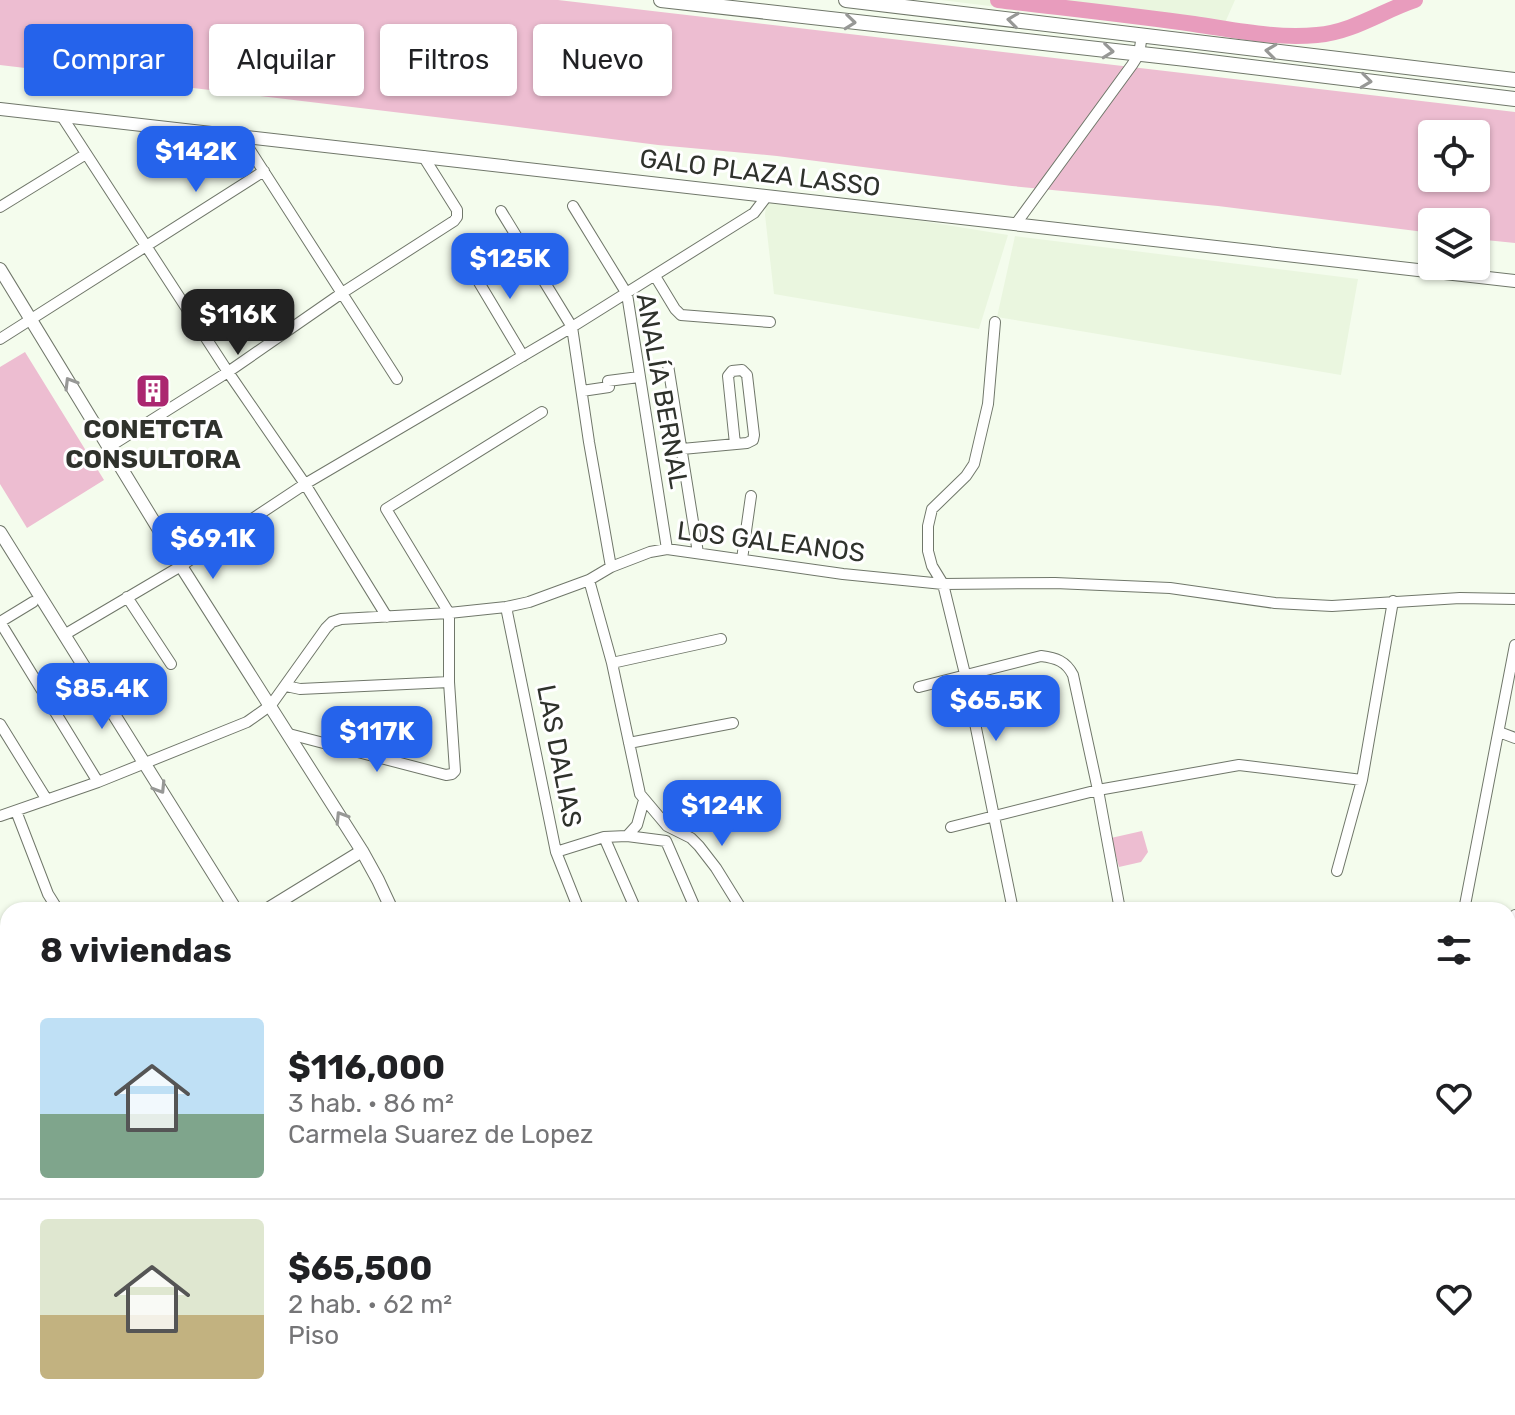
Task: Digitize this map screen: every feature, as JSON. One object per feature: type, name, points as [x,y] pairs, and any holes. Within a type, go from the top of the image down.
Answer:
[{"type":"main road","points":[[661,0],[1515,99]]},
{"type":"main road","points":[[846,0],[1515,80]]},
{"type":"street","points":[[1015,225],[1139,54],[1142,35]]},
{"type":"street","name":"GALO PLAZA LASSO","points":[[0,109],[1515,281]]},
{"type":"street","points":[[61,115],[228,372],[305,484],[387,617]]},
{"type":"street","points":[[241,136],[397,379]]},
{"type":"street","points":[[0,207],[86,154]]},
{"type":"street","points":[[109,447],[228,372],[457,217],[457,210],[423,156]]},
{"type":"street","points":[[0,339],[264,171]]},
{"type":"street","points":[[64,635],[181,566],[305,484],[627,294],[754,213],[767,196]]},
{"type":"street","name":"ANALÍA BERNAL","points":[[573,206],[627,294],[667,549]]},
{"type":"street","points":[[501,211],[572,327],[611,567]]},
{"type":"street","points":[[468,264],[523,356]]},
{"type":"street","points":[[0,269],[181,566],[362,851],[388,902]]},
{"type":"street","points":[[655,276],[681,315],[770,322]]},
{"type":"street","points":[[995,322],[988,404],[974,464],[932,509],[929,517],[929,559],[943,584],[965,674],[1011,902]]},
{"type":"street","points":[[668,365],[698,553]]},
{"type":"street","points":[[682,449],[747,443],[753,440],[747,375],[742,370],[732,371],[728,376],[735,444]]},
{"type":"street","points":[[582,391],[609,387],[608,381],[639,377]]},
{"type":"street","points":[[289,734],[446,775],[455,771],[449,682],[449,613],[386,509],[542,412]]},
{"type":"street","points":[[742,559],[751,496]]},
{"type":"street","points":[[0,532],[231,902]]},
{"type":"street","name":"LOS GALEANOS","points":[[0,816],[98,782],[236,727],[271,705],[332,622],[449,613],[529,602],[589,580],[611,567],[650,552],[667,549],[843,574],[943,584],[1055,583],[1170,588],[1275,603],[1332,606],[1460,598],[1515,599]]},
{"type":"street","points":[[589,580],[612,663],[637,785],[644,800],[667,826],[691,838],[699,846],[737,902]]},
{"type":"street","points":[[127,597],[171,664]]},
{"type":"street","points":[[1337,871],[1362,780],[1393,601]]},
{"type":"street","points":[[33,602],[0,622],[98,782]]},
{"type":"street","name":"LAS DALIAS","points":[[506,607],[556,852],[576,902]]},
{"type":"street","points":[[612,663],[721,639]]},
{"type":"street","points":[[1466,902],[1513,671],[1515,645]]},
{"type":"street","points":[[919,687],[1041,656],[1060,660],[1069,667],[1098,790],[1119,902]]},
{"type":"street","points":[[286,686],[300,689],[449,682]]},
{"type":"street","points":[[629,743],[733,723]]},
{"type":"street","points":[[0,724],[47,800]]},
{"type":"street","points":[[1499,732],[1515,738]]},
{"type":"street","points":[[951,827],[1098,790],[1239,765],[1362,780]]},
{"type":"street","points":[[627,836],[637,825],[644,800]]},
{"type":"street","points":[[16,811],[53,902]]},
{"type":"street","points":[[667,826],[666,841],[693,902]]},
{"type":"street","points":[[556,852],[604,837],[627,836],[666,841]]},
{"type":"street","points":[[604,837],[632,902]]},
{"type":"street","points":[[279,902],[362,851]]},
{"type":"shaded area","points":[[0,0],[558,0],[1515,112],[1515,243],[1490,240],[1490,208],[1418,208],[1418,231],[1218,206],[1012,186],[777,156],[658,145],[259,96],[364,96],[364,24],[209,24],[209,90],[193,88],[193,24],[24,24],[24,68],[0,65]]},
{"type":"shaded area","points":[[941,0],[1235,0],[1220,34]]},
{"type":"shaded area","points":[[767,196],[1008,235],[979,329],[774,294],[765,215]]},
{"type":"shaded area","points":[[1015,236],[1358,279],[1341,375],[997,317]]},
{"type":"shaded area","points":[[25,352],[104,480],[27,528],[0,484],[0,367]]},
{"type":"shaded area","points":[[1142,831],[1148,852],[1141,862],[1119,867],[1111,838]]},
{"type":"waterway","points":[[998,0],[1286,36],[1343,30],[1415,0]]},
{"type":"place","name":"CONETCTA CONSULTORA","points":[[153,391]]}]
